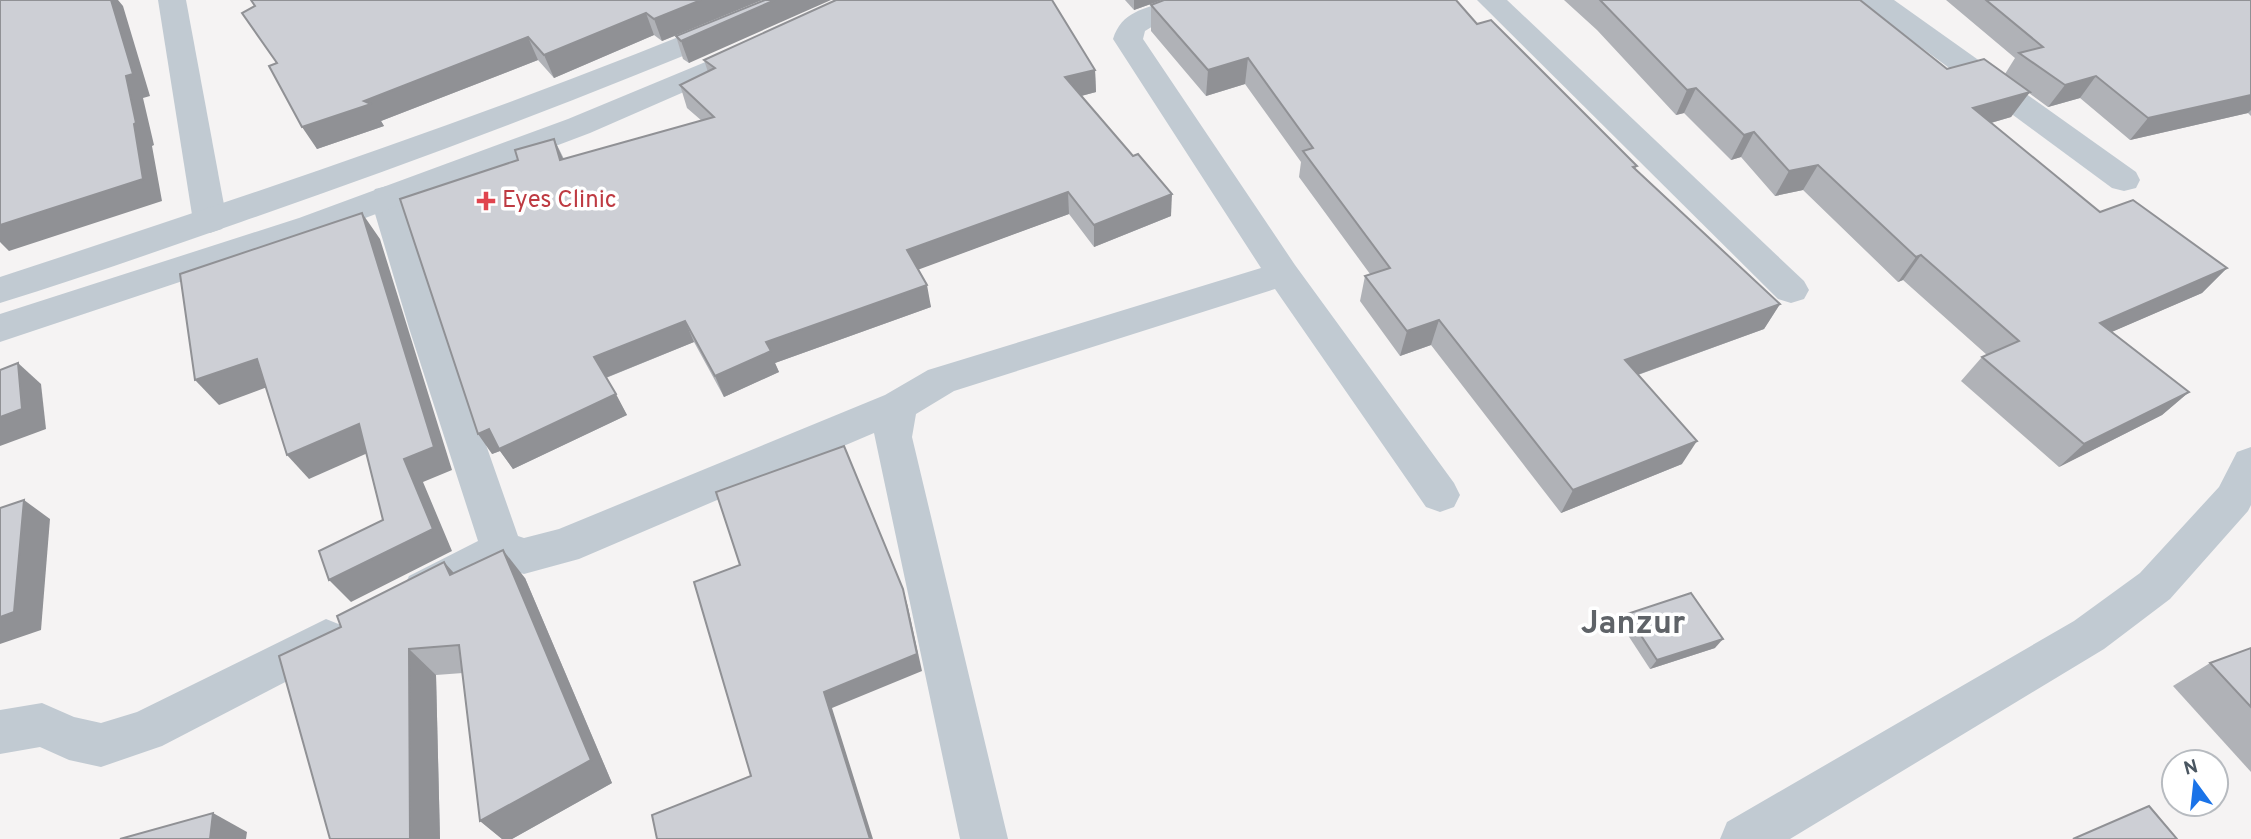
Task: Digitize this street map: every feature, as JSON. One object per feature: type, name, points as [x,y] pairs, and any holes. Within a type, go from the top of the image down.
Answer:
[{"type":"street","points":[[172,0],[211,220]]},
{"type":"street","points":[[0,290],[211,220],[573,90],[793,0]]},
{"type":"street","points":[[1198,0],[1148,16],[1132,26],[1128,39],[1283,274],[1440,495]]},
{"type":"street","points":[[1492,0],[1791,290]]},
{"type":"street","points":[[1875,0],[2124,180]]},
{"type":"street","points":[[0,328],[311,226],[579,126],[780,40]]},
{"type":"street","points":[[387,197],[427,328],[502,549]]},
{"type":"street","points":[[0,732],[42,725],[69,738],[101,745],[146,731],[502,549],[524,556],[564,546],[898,406],[941,380],[1283,274]]},
{"type":"street","points":[[898,406],[893,437],[984,839]]},
{"type":"street","points":[[1744,839],[2089,635],[2155,586],[2234,499],[2251,463]]},
{"type":"building","points":[[0,0],[111,0],[133,74],[126,76],[136,123],[134,124],[143,179],[0,225]]},
{"type":"building","points":[[251,0],[701,0],[654,19],[646,13],[544,55],[528,37],[364,101],[371,104],[302,127],[269,66],[277,63],[242,13],[255,6]]},
{"type":"building","points":[[765,0],[775,0],[681,41],[676,36]]},
{"type":"building","points":[[836,0],[1052,0],[1095,70],[1065,77],[1133,156],[1138,154],[1172,194],[1094,225],[1068,192],[907,250],[927,285],[766,342],[771,351],[715,376],[685,321],[594,357],[616,394],[499,449],[489,429],[478,434],[400,199],[518,160],[515,150],[554,139],[560,160],[714,117],[680,85],[715,68],[704,60]]},
{"type":"building","points":[[1164,0],[1456,0],[1477,24],[1491,20],[1637,166],[1633,167],[1780,304],[1625,360],[1697,441],[1573,490],[1439,320],[1407,331],[1365,276],[1390,268],[1303,151],[1313,148],[1248,58],[1208,70],[1151,5]]},
{"type":"building","points":[[1600,0],[1860,0],[1947,69],[1984,59],[2030,92],[1973,108],[2100,212],[2133,200],[2227,268],[2100,323],[2189,392],[2084,444],[1982,357],[2019,341],[1921,255],[1916,257],[1818,165],[1789,171],[1754,132],[1744,135],[1696,88],[1687,90]]},
{"type":"building","points":[[1986,0],[2251,0],[2251,95],[2148,118],[2096,76],[2065,85],[2019,53],[2043,47]]},
{"type":"building","points":[[362,213],[434,447],[404,459],[433,529],[329,580],[319,551],[383,520],[359,424],[287,455],[257,359],[195,380],[180,274]]},
{"type":"building","points":[[18,363],[22,409],[0,417],[0,370]]},
{"type":"building","points":[[844,446],[903,589],[917,654],[824,692],[870,839],[657,839],[652,815],[751,776],[694,582],[740,565],[716,492]]},
{"type":"building","points":[[24,500],[14,612],[0,617],[0,508]]},
{"type":"building","points":[[503,550],[591,760],[480,821],[459,645],[409,649],[410,839],[330,839],[279,656],[341,627],[337,616],[444,562],[450,575]]},
{"type":"building","points":[[1691,593],[1723,639],[1657,660],[1627,614]]},
{"type":"building","points":[[2251,648],[2251,707],[2210,663]]},
{"type":"building","points":[[2149,806],[2177,839],[2073,839]]},
{"type":"building","points":[[213,813],[210,839],[120,839]]},
{"type":"place","name":"Eyes Clinic","points":[[486,201]]},
{"type":"district","name":"Janzur","points":[[1633,625]]}]
